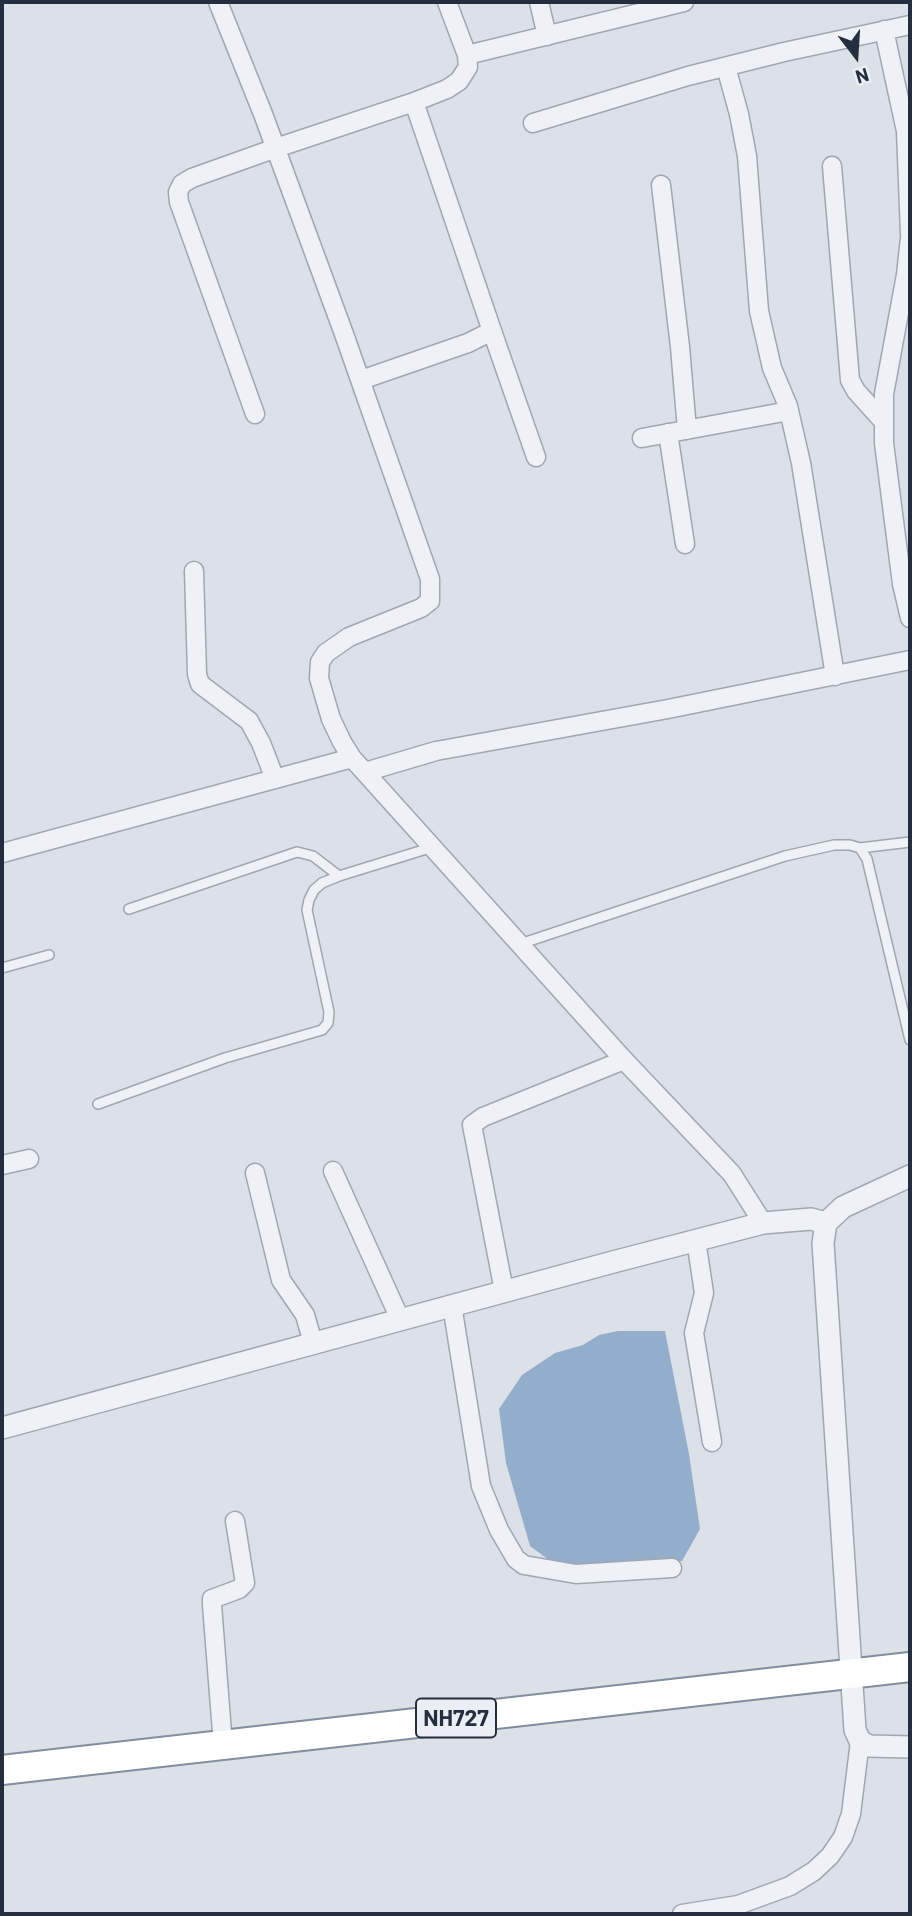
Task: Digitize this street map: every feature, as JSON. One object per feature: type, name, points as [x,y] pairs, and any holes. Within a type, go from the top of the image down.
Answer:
[{"type":"highway","name":"NH727","points":[[2,1770],[910,1667]]},
{"type":"street","points":[[218,2],[276,148],[430,579],[430,601],[421,608],[349,637],[335,645],[320,662],[318,678],[342,742],[359,765],[624,1060],[732,1174],[763,1223]]},
{"type":"street","points":[[255,414],[179,202],[178,192],[182,184],[192,178],[414,102],[447,89],[459,81],[468,67],[467,55],[447,2]]},
{"type":"street","points":[[540,2],[547,36]]},
{"type":"street","points":[[467,55],[684,2]]},
{"type":"street","points":[[533,123],[726,67],[910,25]]},
{"type":"street","points":[[884,30],[906,131],[909,172],[910,236],[906,275],[884,394],[884,422],[897,544],[910,618]]},
{"type":"street","points":[[726,67],[747,156],[759,311],[772,368],[789,411],[801,463],[835,676]]},
{"type":"street","points":[[414,102],[536,457]]},
{"type":"street","points":[[832,166],[850,380],[856,391],[884,422]]},
{"type":"street","points":[[661,185],[687,430]]},
{"type":"street","points":[[360,380],[468,343],[492,331]]},
{"type":"street","points":[[642,438],[789,411]]},
{"type":"street","points":[[668,433],[685,544]]},
{"type":"street","points":[[194,571],[197,674],[200,684],[249,721],[275,779]]},
{"type":"street","points":[[2,853],[275,779],[436,751],[910,660]]},
{"type":"street","points":[[504,1291],[472,1125],[483,1117],[624,1060]]},
{"type":"street","points":[[2,1165],[29,1159]]},
{"type":"street","points":[[333,1171],[400,1320]]},
{"type":"street","points":[[255,1173],[281,1280],[305,1315],[313,1343]]},
{"type":"street","points":[[682,1914],[738,1905],[790,1885],[814,1871],[844,1837],[851,1814],[860,1741],[855,1730],[823,1243],[825,1223],[843,1207],[910,1176]]},
{"type":"street","points":[[2,1428],[763,1223],[811,1219],[825,1223]]},
{"type":"street","points":[[696,1240],[704,1293],[694,1333],[712,1442]]},
{"type":"street","points":[[452,1305],[481,1486],[491,1512],[516,1559],[524,1565],[576,1574],[672,1568]]},
{"type":"street","points":[[223,1745],[212,1599],[239,1589],[245,1583],[235,1521]]},
{"type":"street","points":[[860,1741],[869,1746],[910,1747]]},
{"type":"lane","points":[[520,944],[785,856],[834,845],[860,848],[910,842]]},
{"type":"lane","points":[[98,1104],[225,1058],[322,1030],[328,1023],[329,1012],[307,910],[314,890],[322,883],[340,876],[433,847]]},
{"type":"lane","points":[[860,848],[867,859],[910,1040]]},
{"type":"lane","points":[[129,909],[297,852],[313,856],[340,876]]},
{"type":"lane","points":[[2,968],[49,955]]},
{"type":"water","points":[[618,1331],[665,1331],[689,1454],[700,1529],[682,1561],[621,1568],[557,1566],[530,1546],[506,1463],[499,1409],[522,1375],[555,1353],[583,1345],[599,1335]]}]
